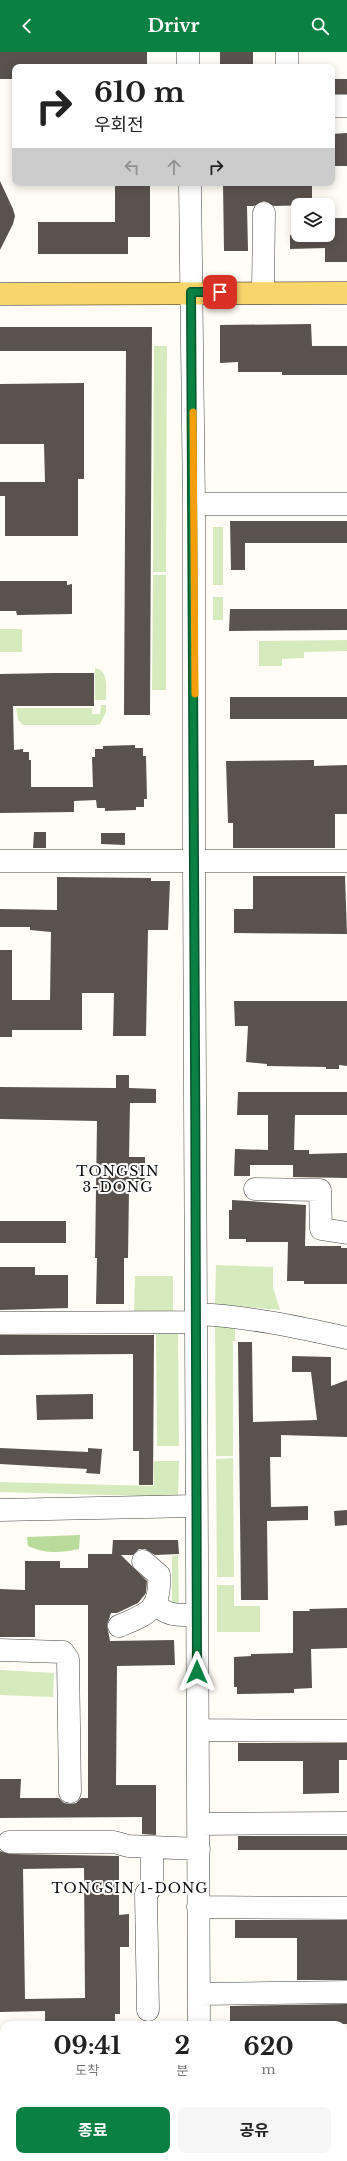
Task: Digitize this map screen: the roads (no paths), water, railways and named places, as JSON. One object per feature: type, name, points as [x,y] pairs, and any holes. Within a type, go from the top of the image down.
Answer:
[{"type":"main road","points":[[0,294],[191,292],[347,293]]},
{"type":"street","points":[[188,52],[188,64]]},
{"type":"street","points":[[287,52],[287,64]]},
{"type":"street","points":[[335,106],[347,106]]},
{"type":"street","points":[[190,186],[194,504],[196,1506],[199,2021]]},
{"type":"street","points":[[263,292],[264,213]]},
{"type":"street","points":[[194,504],[347,504]]},
{"type":"street","points":[[0,861],[347,861]]},
{"type":"street","points":[[255,1189],[320,1190],[320,1229],[347,1234]]},
{"type":"street","points":[[0,1323],[196,1318],[219,1315],[260,1321],[347,1338]]},
{"type":"street","points":[[0,1510],[196,1506]]},
{"type":"street","points":[[143,1561],[158,1575],[164,1610]]},
{"type":"street","points":[[119,1626],[164,1610],[197,1615]]},
{"type":"street","points":[[0,1650],[63,1652],[68,1659],[70,1792]]},
{"type":"street","points":[[198,1730],[347,1731]]},
{"type":"street","points":[[198,1824],[347,1823]]},
{"type":"street","points":[[9,1842],[114,1842],[128,1846],[152,1848],[198,1849]]},
{"type":"street","points":[[148,2010],[146,1894],[152,1886],[152,1848]]},
{"type":"street","points":[[198,1907],[347,1908]]},
{"type":"street","points":[[199,1994],[347,1992]]},
{"type":"district","name":"TONGSIN 3-DONG","points":[[118,1180]]},
{"type":"district","name":"TONGSIN 1-DONG","points":[[130,1888]]}]
